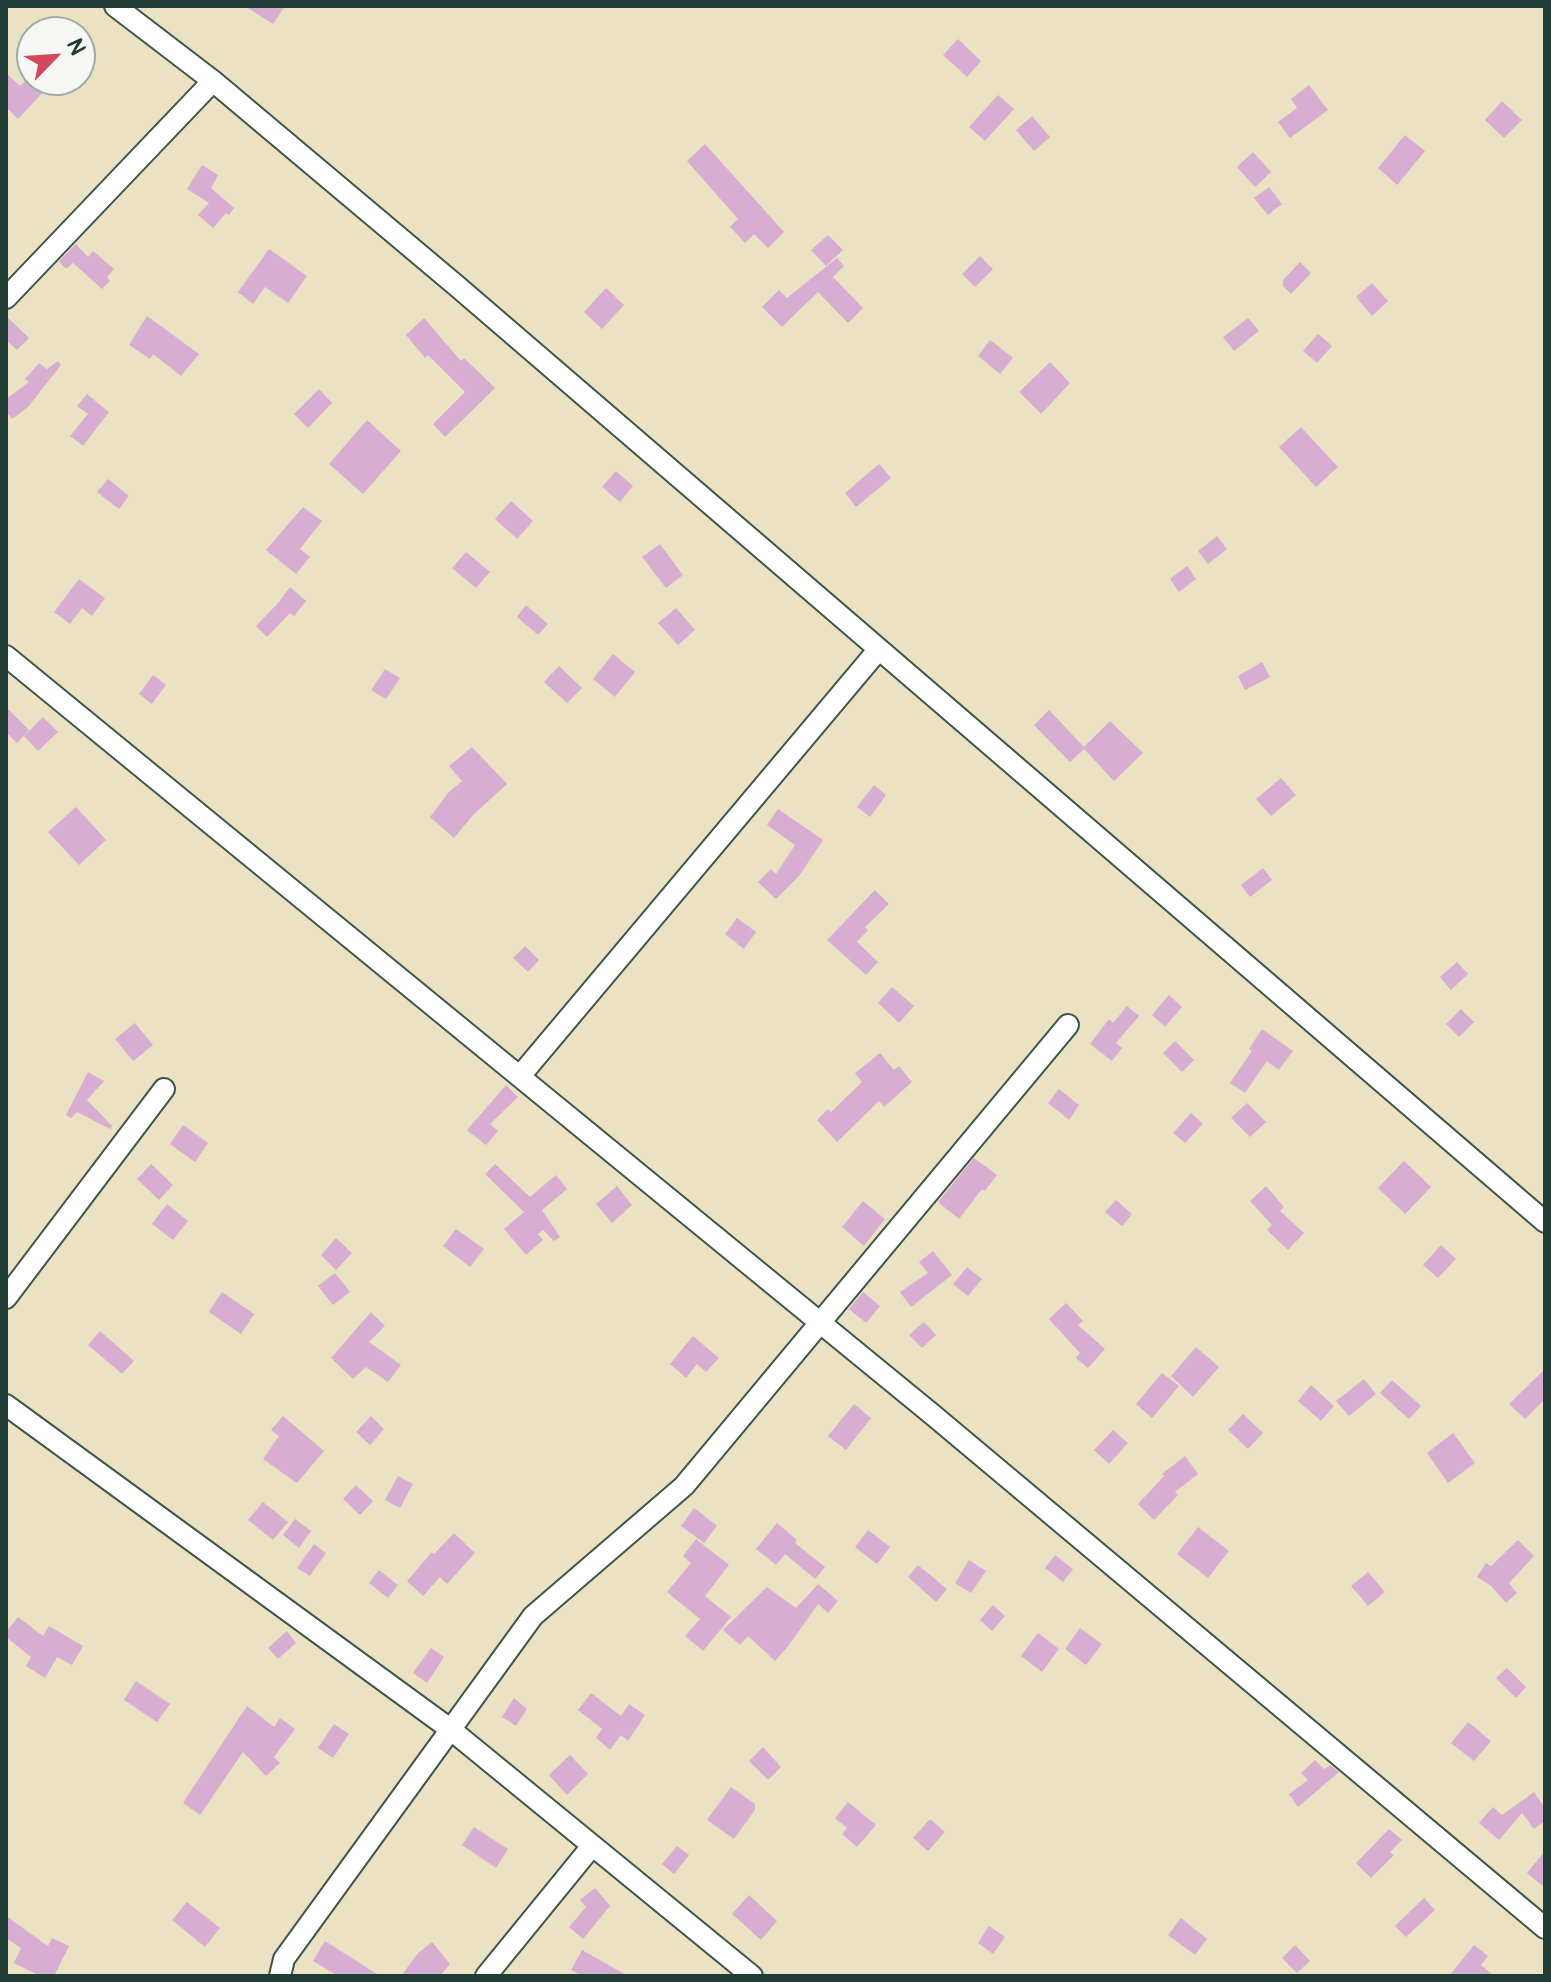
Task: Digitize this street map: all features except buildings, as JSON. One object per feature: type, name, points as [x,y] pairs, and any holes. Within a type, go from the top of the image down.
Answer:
[{"type":"street","points":[[115,6],[213,81],[458,287],[1545,1222]]},
{"type":"street","points":[[6,298],[213,81]]},
{"type":"street","points":[[520,1076],[879,649]]},
{"type":"street","points":[[6,656],[821,1322],[1545,1928]]},
{"type":"street","points":[[280,1976],[284,1959],[533,1616],[684,1486],[1068,1025]]},
{"type":"street","points":[[6,1298],[164,1089]]},
{"type":"street","points":[[6,1405],[450,1729],[752,1976]]},
{"type":"street","points":[[486,1976],[592,1846]]}]
